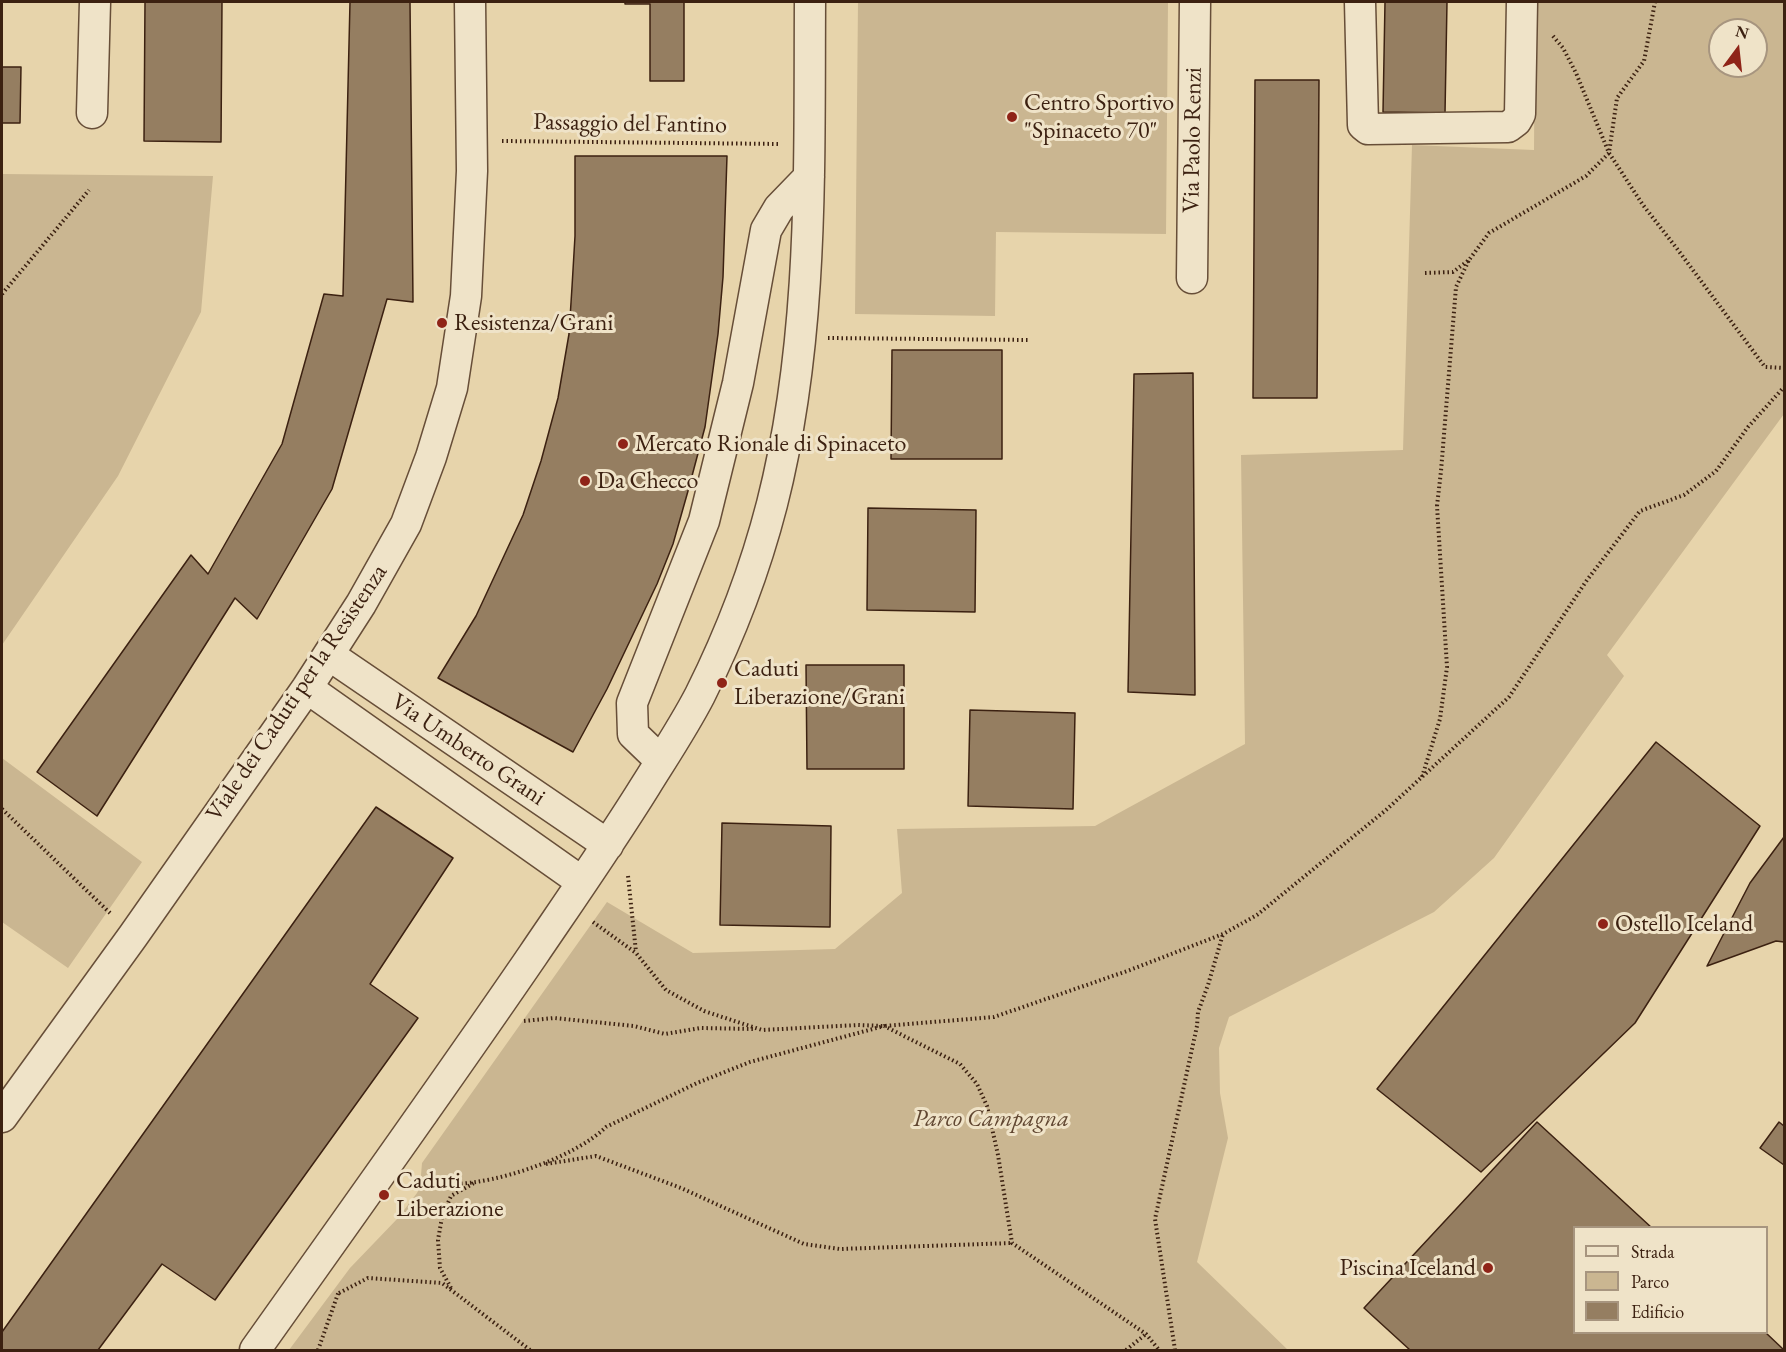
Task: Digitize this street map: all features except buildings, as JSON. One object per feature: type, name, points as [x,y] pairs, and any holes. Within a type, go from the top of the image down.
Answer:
[{"type":"street","points":[[92,113],[95,2]]},
{"type":"street","name":"Viale dei Caduti per la Resistenza","points":[[2,1117],[133,936],[307,688],[361,604],[406,524],[421,486],[449,398],[466,296],[471,221],[470,2]]},
{"type":"street","points":[[255,1350],[490,1018],[608,845],[699,696],[734,619],[772,504],[788,432],[801,338],[807,270],[810,2]]},
{"type":"street","name":"Via Paolo Renzi","points":[[1192,278],[1194,2]]},
{"type":"street","points":[[1360,2],[1363,125],[1368,129],[1508,127],[1516,121],[1520,114],[1522,2]]},
{"type":"street","points":[[661,761],[633,734],[632,703],[704,521],[738,382],[766,230],[779,208],[809,177]]},
{"type":"street","name":"Via Umberto Grani","points":[[329,655],[608,845]]},
{"type":"street","name":"Via Umberto Grani","points":[[307,688],[582,882]]},
{"type":"path","points":[[1421,778],[1440,719],[1447,667],[1437,506],[1456,287],[1469,260],[1490,233],[1586,176],[1609,153],[1617,98],[1644,61],[1654,2]]},
{"type":"path","points":[[1548,33],[1563,48],[1609,153],[1643,206],[1766,367],[1785,368]]},
{"type":"path","name":"Passaggio del Fantino","points":[[472,140],[787,144]]},
{"type":"path","points":[[2,294],[89,190]]},
{"type":"path","points":[[1425,273],[1453,272],[1469,260]]},
{"type":"path","points":[[801,338],[1029,340]]},
{"type":"path","points":[[515,1021],[554,1018],[634,1026],[665,1034],[700,1028],[762,1030],[884,1026],[994,1017],[1130,970],[1223,934],[1257,915],[1386,810],[1509,697],[1587,580],[1640,511],[1684,495],[1716,471],[1748,427],[1785,387]]},
{"type":"path","points":[[2,809],[133,936]]},
{"type":"path","points":[[628,876],[636,953]]},
{"type":"path","points":[[590,919],[636,953],[666,990],[704,1011],[762,1030]]},
{"type":"path","points":[[1175,1350],[1155,1220],[1197,1026],[1198,1012],[1223,934]]},
{"type":"path","points":[[541,1165],[597,1136],[606,1127],[697,1083],[739,1066],[884,1026],[960,1064],[977,1084],[987,1106],[998,1155],[1012,1243]]},
{"type":"path","points":[[416,1185],[476,1182],[541,1165],[596,1156],[681,1188],[804,1244],[840,1249],[1012,1243],[1146,1334],[1160,1350]]},
{"type":"path","points":[[453,1292],[440,1268],[438,1240],[442,1217],[451,1196],[476,1182]]},
{"type":"path","points":[[339,1293],[368,1278],[442,1283],[530,1350]]},
{"type":"path","points":[[318,1350],[339,1293],[340,1281]]},
{"type":"path","points":[[1126,1350],[1146,1334]]},
{"type":"green space","name":"Centro Sportivo \"Spinaceto 70\"","points":[[858,2],[1168,2],[1166,234],[996,232],[995,316],[855,314]]},
{"type":"green space","name":"Parco Campagna","points":[[1535,2],[1784,2],[1784,414],[1607,655],[1624,676],[1494,858],[1434,912],[1229,1017],[1219,1048],[1220,1093],[1228,1138],[1197,1262],[1288,1350],[289,1350],[350,1268],[398,1218],[417,1193],[420,1187],[422,1163],[607,902],[693,953],[835,949],[902,893],[897,829],[1095,826],[1245,744],[1241,455],[1403,450],[1412,145],[1534,150]]},
{"type":"green space","points":[[2,174],[213,176],[201,312],[118,476],[2,645]]},
{"type":"green space","points":[[2,758],[142,862],[68,968],[2,922]]},
{"type":"place","name":"Centro Sportivo \"Spinaceto 70\"","points":[[1012,117]]},
{"type":"place","name":"Resistenza/Grani","points":[[442,323]]},
{"type":"place","name":"Mercato Rionale di Spinaceto","points":[[623,444]]},
{"type":"place","name":"Da Checco","points":[[585,481]]},
{"type":"place","name":"Caduti Liberazione/Grani","points":[[722,683]]},
{"type":"place","name":"Ostello Iceland","points":[[1603,924]]},
{"type":"place","name":"Caduti Liberazione","points":[[384,1195]]},
{"type":"place","name":"Piscina Iceland","points":[[1488,1268]]}]
